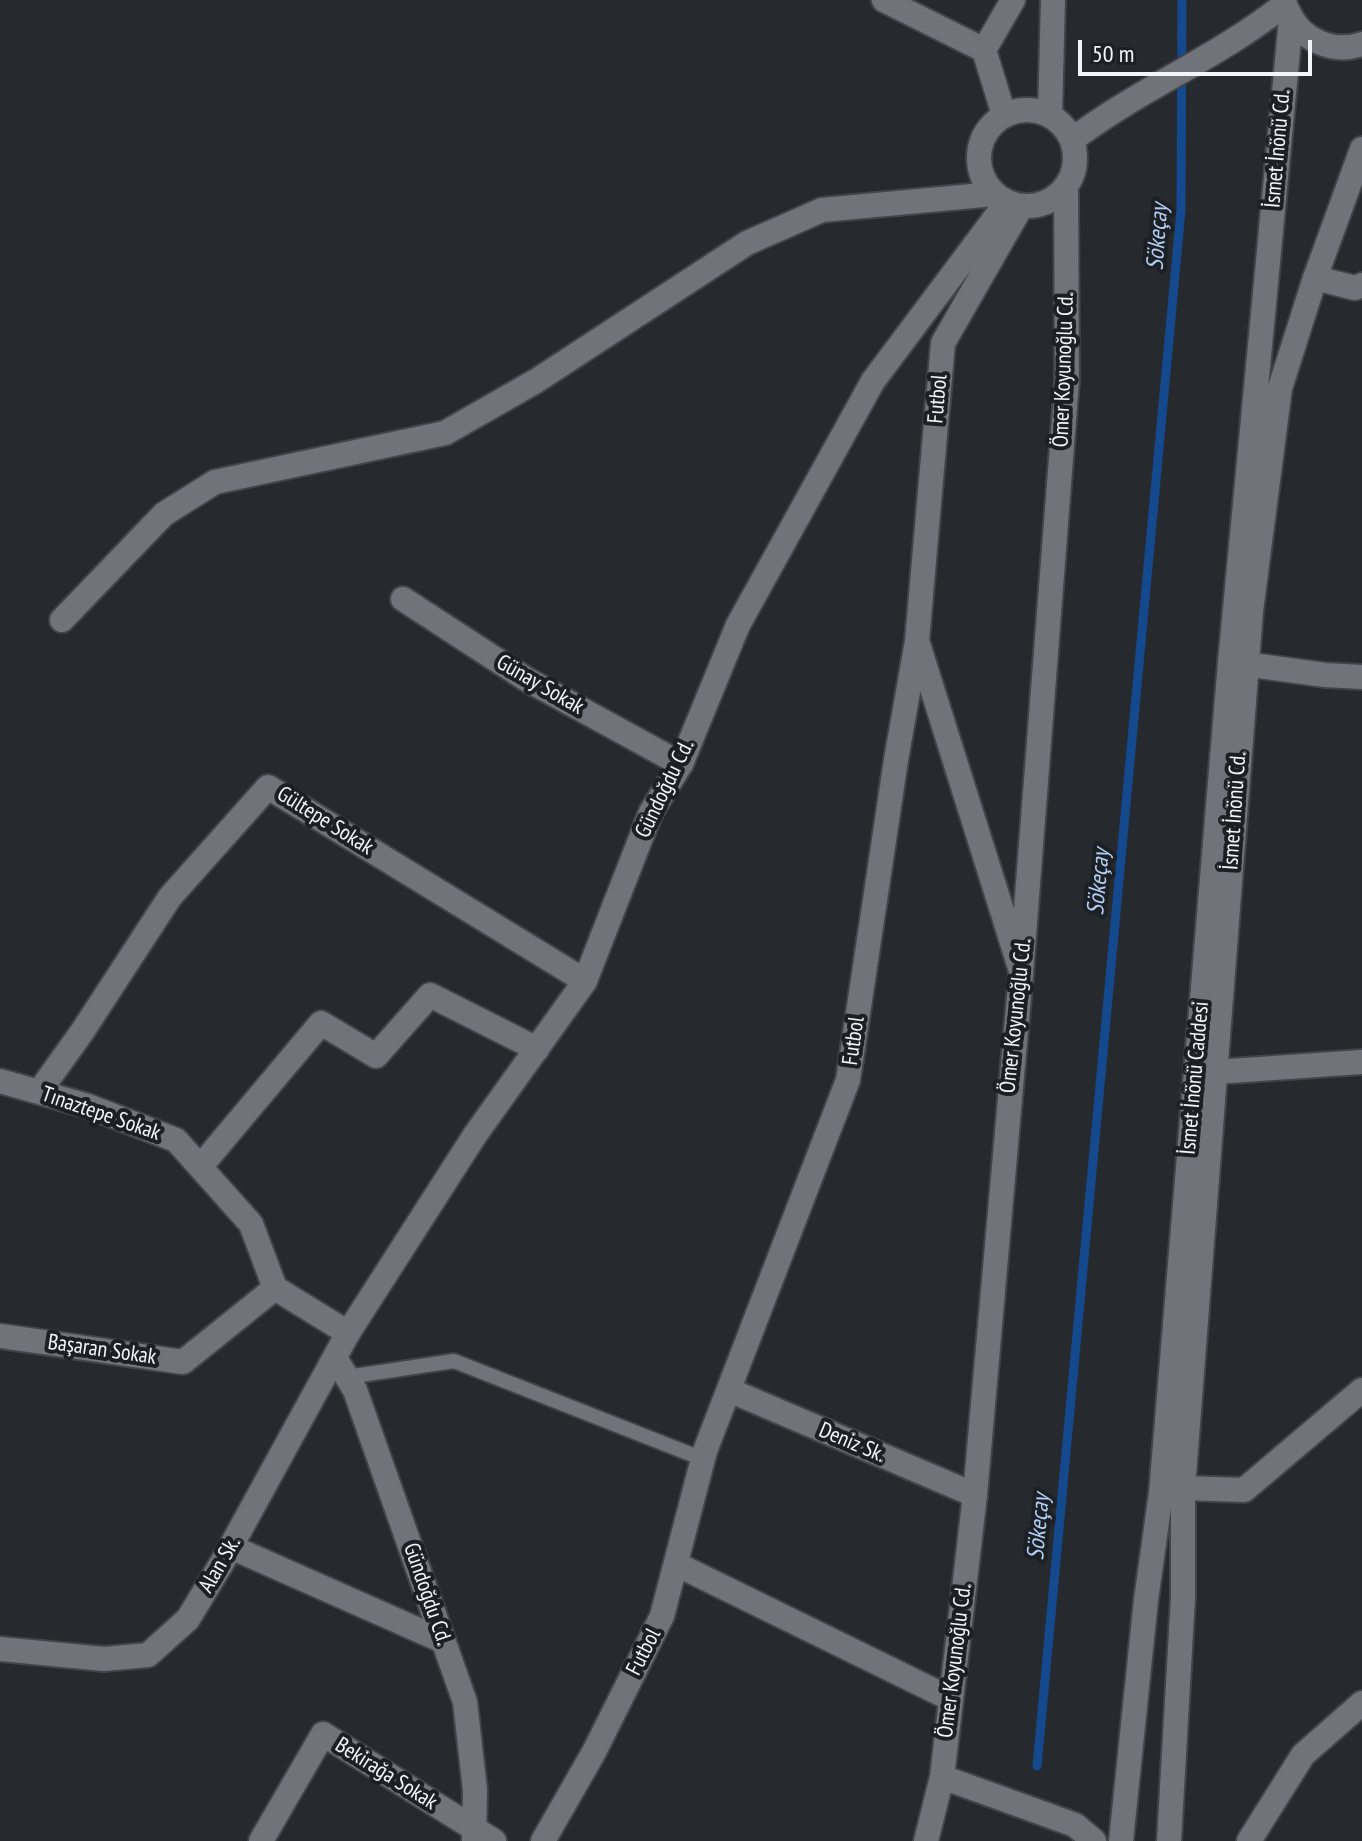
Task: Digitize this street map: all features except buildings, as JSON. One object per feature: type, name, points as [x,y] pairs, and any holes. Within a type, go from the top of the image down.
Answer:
[{"type":"street","points":[[884,0],[984,50],[1004,115]]},
{"type":"street","points":[[984,50],[1013,0]]},
{"type":"street","points":[[1050,115],[1053,0]]},
{"type":"street","points":[[1072,140],[1104,116],[1286,8],[1303,33],[1320,43],[1338,47],[1362,44]]},
{"type":"street","name":"İsmet İnönü Cd.","points":[[1172,1490],[1215,1072],[1238,664],[1286,8]]},
{"type":"street","points":[[62,620],[164,514],[215,482],[445,433],[536,381],[747,243],[822,210],[1008,201],[1038,205],[1054,199],[1066,188],[1076,156],[1072,140],[1063,126],[1050,115],[1034,110],[1018,110],[992,124],[983,137],[979,167],[984,182],[1008,201]]},
{"type":"street","name":"İsmet İnönü Cd.","points":[[1238,664],[1251,611],[1280,388],[1315,278],[1362,149]]},
{"type":"street","name":"Ömer Koyunoğlu Cd.","points":[[926,1841],[942,1777],[975,1495],[1021,974],[1067,381],[1066,188]]},
{"type":"street","name":"Futbol","points":[[543,1841],[594,1752],[662,1616],[703,1459],[848,1080],[917,641],[943,343],[1008,201]]},
{"type":"street","name":"Gündoğdu Cd.","points":[[348,1333],[475,1135],[585,981],[651,812],[681,764],[738,625],[873,381],[1008,201]]},
{"type":"street","points":[[1315,278],[1355,288],[1362,285]]},
{"type":"street","name":"Günay Sokak","points":[[403,599],[526,679],[681,764]]},
{"type":"street","points":[[917,641],[1021,974]]},
{"type":"street","points":[[1238,664],[1362,677]]},
{"type":"street","name":"İsmet İnönü Caddesi","points":[[1172,1490],[1238,664]]},
{"type":"street","name":"Gültepe Sokak","points":[[39,1092],[170,897],[268,787],[585,981]]},
{"type":"street","points":[[201,1166],[321,1023],[376,1056],[430,995],[537,1049]]},
{"type":"street","points":[[1215,1072],[1362,1062]]},
{"type":"street","name":"Tınaztepe Sokak","points":[[0,1081],[88,1106],[176,1140],[251,1224],[275,1288]]},
{"type":"street","points":[[275,1288],[348,1333]]},
{"type":"street","name":"Başaran Sokak","points":[[0,1336],[183,1362],[275,1288]]},
{"type":"street","name":"Alan Sk.","points":[[0,1649],[104,1659],[148,1655],[188,1619],[341,1367],[348,1333]]},
{"type":"street","name":"Gündoğdu Cd.","points":[[341,1367],[355,1390],[465,1702],[480,1837]]},
{"type":"street","name":"Deniz Sk.","points":[[729,1390],[975,1495]]},
{"type":"street","points":[[1172,1490],[1244,1490],[1362,1390]]},
{"type":"street","points":[[1121,1841],[1146,1600],[1172,1490]]},
{"type":"street","points":[[1169,1841],[1183,1597],[1172,1490]]},
{"type":"street","points":[[231,1547],[443,1641]]},
{"type":"street","points":[[676,1564],[951,1699]]},
{"type":"street","points":[[1249,1841],[1303,1755],[1362,1703]]},
{"type":"street","name":"Bekirağa Sokak","points":[[261,1841],[323,1734],[480,1837]]},
{"type":"street","points":[[942,1777],[1075,1825],[1094,1841]]},
{"type":"lane","points":[[341,1367],[454,1361],[703,1459]]},
{"type":"waterway","name":"Sökeçay","points":[[1037,1766],[1181,210],[1182,0]]}]
